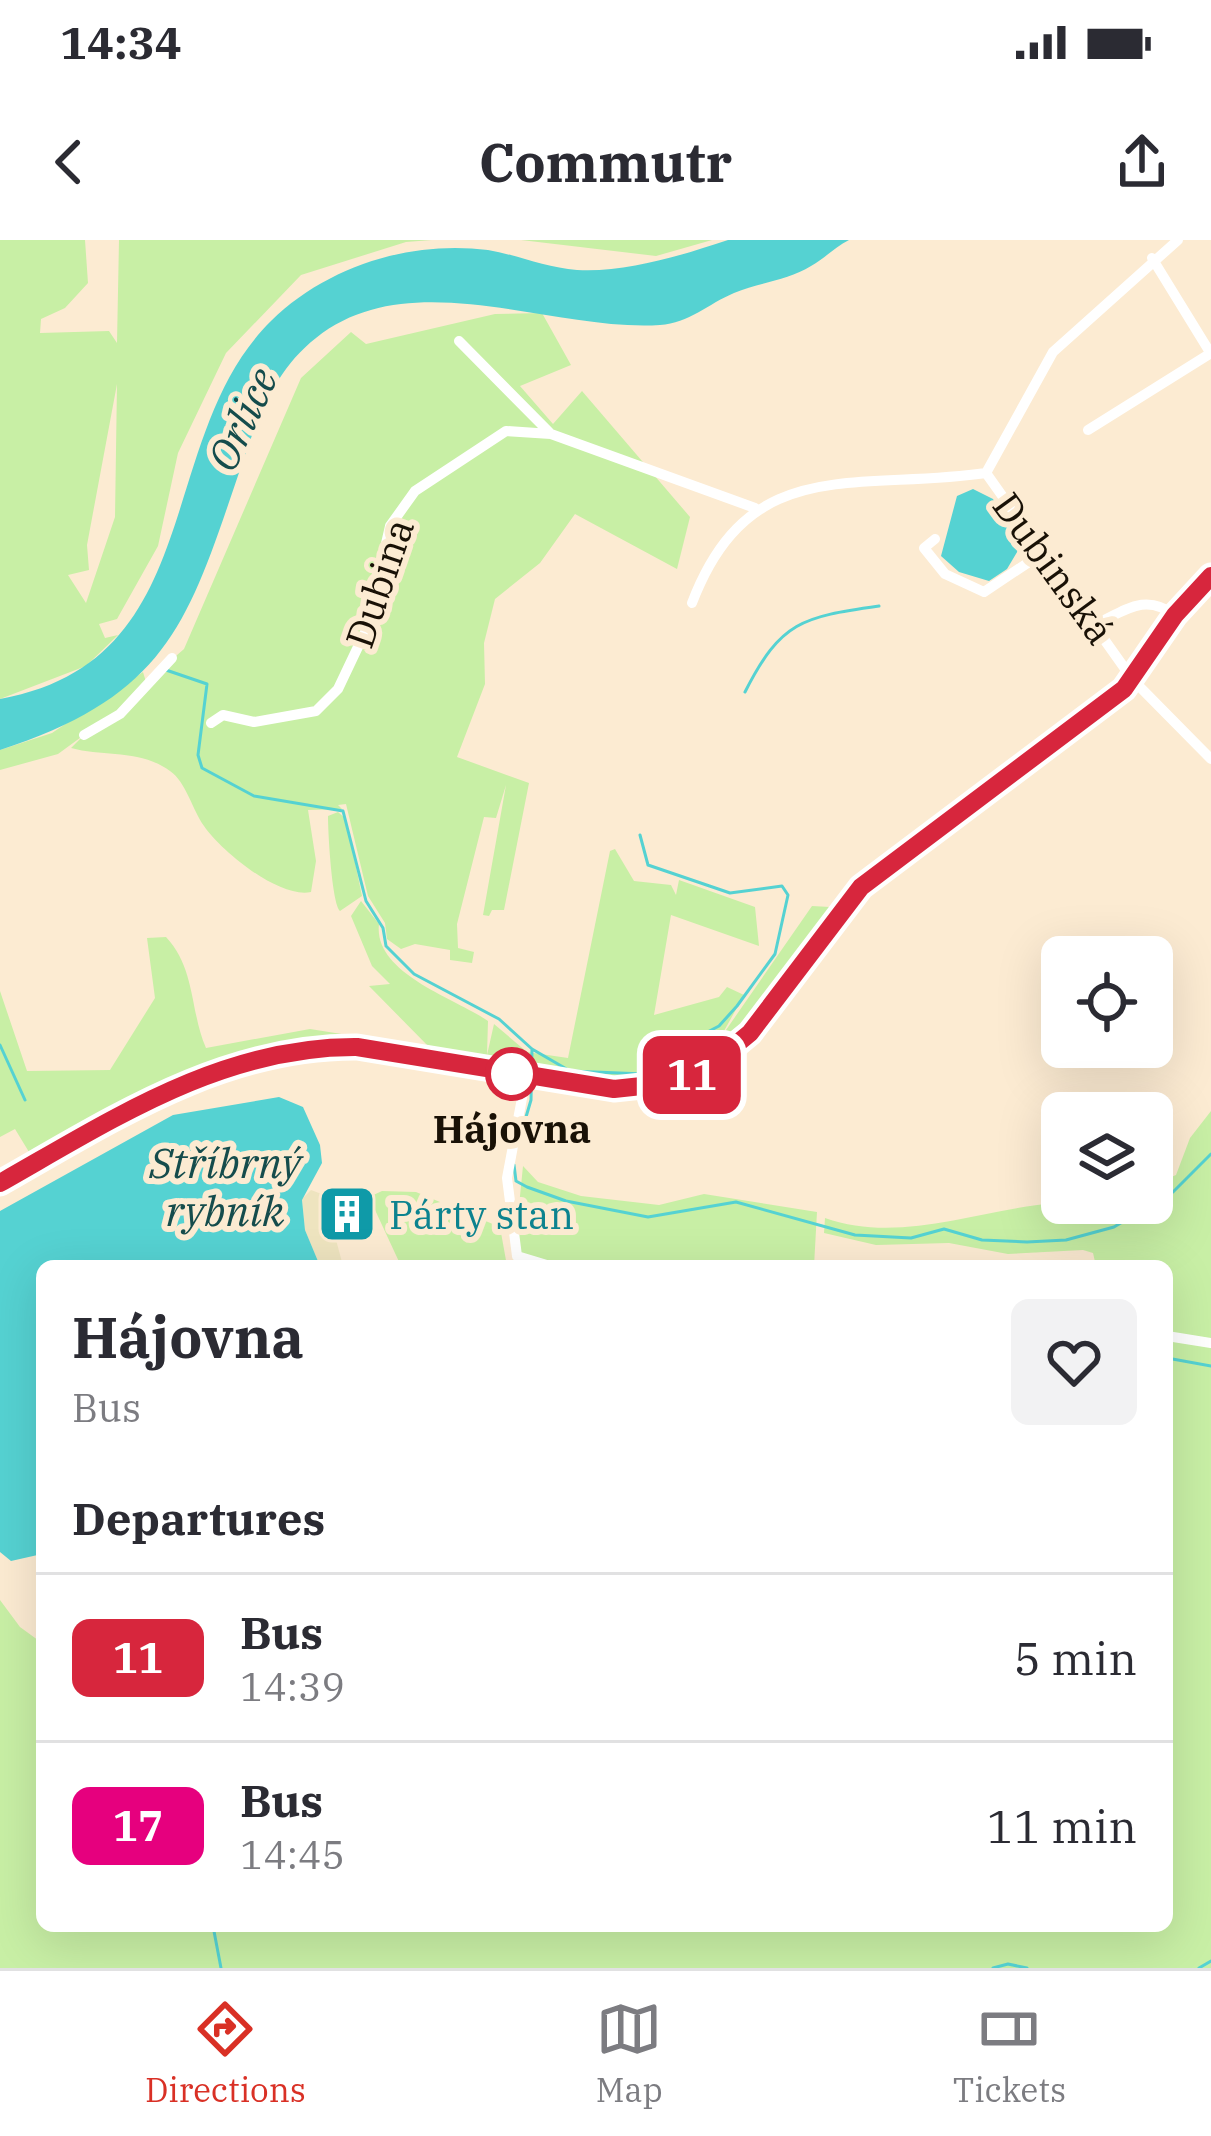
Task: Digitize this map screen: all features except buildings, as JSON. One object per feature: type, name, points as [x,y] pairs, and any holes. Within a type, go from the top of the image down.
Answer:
[{"type":"street","points":[[986,473],[1053,352],[1152,258],[1178,240]]},
{"type":"street","points":[[1088,430],[1211,353],[1152,258]]},
{"type":"street","name":"Dubina","points":[[459,341],[551,434]]},
{"type":"street","name":"Dubina","points":[[211,723],[223,715],[254,722],[316,711],[338,688],[353,658],[372,608],[390,526],[415,491],[506,430],[551,434],[755,508]]},
{"type":"street","name":"Dubinská","points":[[755,508],[797,488],[986,473],[1133,680],[1211,759]]},
{"type":"street","points":[[692,603],[704,570],[755,508]]},
{"type":"street","points":[[935,539],[924,548],[945,574],[984,592],[1044,552]]},
{"type":"street","points":[[0,1183],[164,1090],[280,1053],[357,1047],[526,1076],[641,1089],[679,1082],[710,1066],[750,1033],[861,887],[1133,680],[1175,615],[1211,576]]},
{"type":"street","points":[[1096,624],[1136,603],[1159,603],[1175,615]]},
{"type":"street","points":[[84,735],[120,714],[166,666]]},
{"type":"street","points":[[526,1076],[507,1178],[517,1256],[530,1260]]},
{"type":"street","points":[[1173,1337],[1211,1343]]},
{"type":"green space","points":[[0,240],[85,240],[88,283],[65,308],[41,319],[40,333],[109,331],[117,343],[119,240],[432,240],[406,242],[301,275],[226,353],[178,453],[158,546],[117,619],[99,624],[105,638],[118,635],[86,666],[0,699]],"holes":[[[117,384],[115,517],[86,603],[68,575],[89,570],[87,545]]]},
{"type":"green space","points":[[521,240],[712,240],[656,256]]},
{"type":"green space","points":[[542,313],[571,365],[520,386],[553,424],[582,391],[690,517],[677,569],[575,514],[540,563],[495,599],[484,643],[485,684],[457,757],[529,783],[504,910],[492,910],[489,916],[483,915],[506,785],[496,818],[484,817],[457,924],[458,948],[474,952],[472,963],[450,960],[450,950],[415,944],[401,949],[387,939],[385,923],[368,896],[346,804],[338,805],[342,809],[308,810],[316,861],[311,892],[298,892],[268,881],[224,848],[204,826],[180,782],[158,764],[71,748],[84,735],[58,754],[0,770],[0,750],[52,733],[143,672],[146,682],[184,649],[301,378],[351,332],[366,344],[495,314]]},
{"type":"green space","points":[[338,812],[346,819],[362,896],[340,911],[328,816]]},
{"type":"green space","points":[[615,849],[634,881],[671,885],[676,895],[679,880],[755,907],[759,946],[671,915],[654,1015],[719,997],[727,987],[744,995],[719,1040],[719,1050],[695,1065],[661,1078],[621,1084],[351,1042],[308,1045],[266,1052],[185,1078],[29,1152],[15,1129],[0,1137],[0,991],[27,1071],[110,1070],[155,998],[147,938],[166,937],[176,949],[206,1048],[310,1029],[430,1048],[369,986],[390,984],[372,966],[351,916],[361,901],[379,924],[389,957],[402,970],[488,1021],[487,1055],[494,1024],[527,1052],[568,1058],[610,851]]},
{"type":"green space","points":[[812,906],[830,907],[779,983],[732,1036],[726,1030]]},
{"type":"green space","points":[[1211,1111],[1211,1968],[0,1968],[0,1600],[20,1627],[36,1639],[36,1932],[1173,1932],[1173,1260],[1095,1260],[1093,1253],[1083,1250],[1008,1254],[949,1243],[876,1245],[824,1233],[825,1218],[883,1228],[1041,1205],[1041,1224],[1173,1224],[1176,1175],[1190,1138]]},
{"type":"green space","points":[[523,1166],[538,1182],[581,1196],[659,1205],[704,1194],[817,1212],[814,1260],[514,1260]]},
{"type":"green space","points":[[382,1191],[416,1192],[500,1227],[506,1260],[398,1260],[369,1197]]},
{"type":"sand","name":"Stříbrný rybník","points":[[311,1190],[332,1198],[331,1221],[341,1260],[318,1260],[305,1230],[302,1199]]},
{"type":"water","name":"Orlice","points":[[728,240],[849,240],[802,271],[734,293],[670,324],[618,324],[438,302],[394,305],[354,316],[316,338],[290,364],[262,410],[206,565],[166,644],[138,676],[103,703],[58,728],[0,750],[0,699],[67,677],[114,640],[147,594],[208,424],[234,370],[271,321],[293,302],[372,261],[429,249],[488,250],[554,267],[595,270],[654,262]]},
{"type":"water","points":[[973,489],[993,499],[1020,547],[1007,569],[989,581],[959,572],[941,556],[957,496]]},
{"type":"water","name":"Stříbrný rybník","points":[[279,1097],[303,1107],[320,1145],[322,1163],[302,1200],[305,1230],[318,1260],[36,1260],[36,1555],[11,1561],[0,1552],[0,1211],[173,1115]]},
{"type":"waterway","points":[[745,692],[770,650],[797,626],[831,614],[879,606]]},
{"type":"waterway","points":[[166,670],[207,684],[198,755],[202,768],[254,796],[343,811],[366,901],[383,928],[386,946],[414,974],[499,1019],[532,1049],[570,1071],[644,1074],[681,1059],[694,1039],[719,1026],[737,1006],[775,954],[788,895],[782,886],[730,893],[648,865],[640,835]]},
{"type":"waterway","points":[[0,1045],[25,1100]]},
{"type":"waterway","points":[[518,1144],[531,1100],[532,1049]]},
{"type":"waterway","points":[[514,1165],[516,1181],[527,1187],[566,1201],[648,1217],[736,1202],[855,1235],[911,1238],[944,1229],[982,1240],[1027,1242],[1066,1240],[1114,1227],[1173,1192],[1211,1154]]},
{"type":"waterway","points":[[1173,1359],[1211,1366]]},
{"type":"waterway","points":[[214,1932],[221,1968]]},
{"type":"waterway","points":[[1199,1968],[1211,1961]]},
{"type":"waterway","points":[[993,1968],[1008,1964],[1027,1968]]},
{"type":"bus line","name":"11","points":[[0,1183],[164,1090],[237,1065],[316,1047],[357,1047],[614,1089],[679,1082],[710,1066],[750,1033],[861,887],[1124,689],[1175,615],[1211,576]]},
{"type":"place","name":"Hájovna","points":[[512,1074]]},
{"type":"place","name":"Párty stan","points":[[347,1214]]}]
